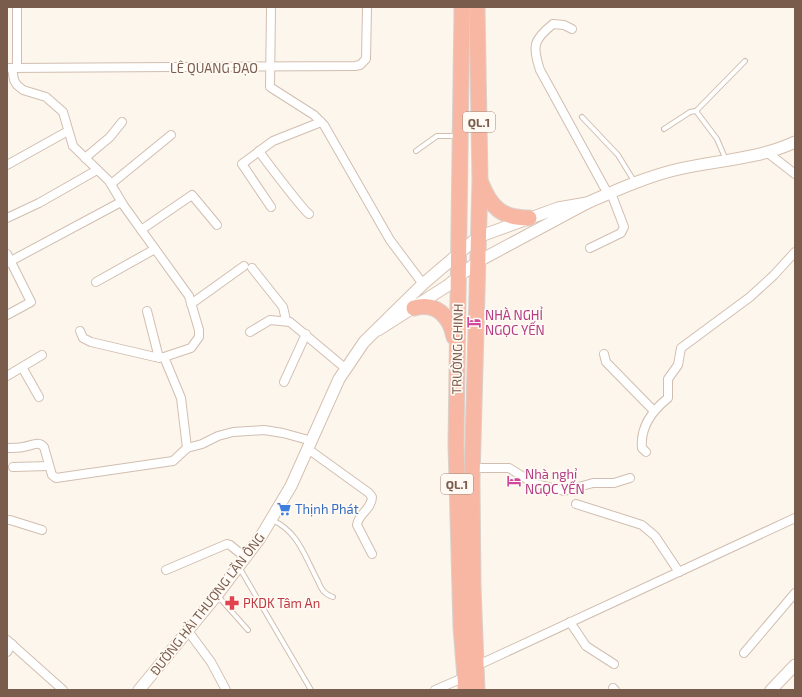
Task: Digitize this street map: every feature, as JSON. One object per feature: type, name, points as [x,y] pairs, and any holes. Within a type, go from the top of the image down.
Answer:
[{"type":"highway","name":"TRƯỜNG CHINH","points":[[462,7],[459,136],[456,444],[461,627],[465,684]]},
{"type":"highway","name":"TRƯỜNG CHINH","points":[[477,7],[480,180],[472,468],[472,586],[477,690]]},
{"type":"highway","points":[[480,180],[493,206],[510,216],[529,218]]},
{"type":"highway","points":[[414,308],[424,305],[439,311],[447,319],[453,330],[457,350]]},
{"type":"street","points":[[17,7],[12,68],[14,80],[23,90],[46,97],[63,112],[73,146],[111,184],[121,202],[189,296],[199,330],[198,342],[185,350],[161,357],[91,342],[82,338],[80,331]]},
{"type":"street","points":[[271,7],[272,68],[269,85],[273,90],[321,122],[390,240],[423,284]]},
{"type":"street","name":"LÊ QUANG ĐẠO","points":[[12,68],[272,68],[360,65],[366,59],[367,51],[367,7]]},
{"type":"street","points":[[572,29],[564,25],[553,24],[537,38],[535,46],[540,70],[609,193],[624,227],[621,233],[590,248]]},
{"type":"street","points":[[85,158],[110,137],[122,122]]},
{"type":"street","points":[[271,207],[242,164],[279,138],[321,122]]},
{"type":"street","points":[[7,165],[68,131]]},
{"type":"street","points":[[111,184],[171,135]]},
{"type":"street","name":"ĐƯỜNG HẢI THƯỢNG LÃN ÔNG","points":[[378,330],[414,308],[477,262],[587,203],[609,193],[676,170],[768,153],[795,142]]},
{"type":"street","points":[[259,151],[290,190],[304,211],[309,214]]},
{"type":"street","points":[[768,153],[795,174]]},
{"type":"street","points":[[7,218],[39,203],[97,170]]},
{"type":"street","points":[[141,230],[192,195],[217,225]]},
{"type":"street","points":[[9,262],[121,202]]},
{"type":"street","name":"ĐƯỜNG HẢI THƯỢNG LÃN ÔNG","points":[[139,690],[243,562],[272,520],[289,491],[333,390],[345,368],[358,350],[423,284],[478,237],[558,208],[587,203]]},
{"type":"street","points":[[96,282],[155,249]]},
{"type":"street","points":[[646,452],[642,448],[642,440],[654,410],[668,398],[668,379],[678,365],[681,348],[750,297],[774,275],[795,252]]},
{"type":"street","points":[[7,254],[9,262],[31,302],[7,315]]},
{"type":"street","points":[[192,304],[248,267],[284,307],[286,320]]},
{"type":"street","points":[[147,311],[161,357],[181,398],[186,448]]},
{"type":"street","points":[[250,332],[270,320],[286,320],[306,334],[345,368]]},
{"type":"street","points":[[284,382],[306,334]]},
{"type":"street","points":[[604,354],[606,362],[654,410]]},
{"type":"street","points":[[7,376],[42,355]]},
{"type":"street","points":[[22,367],[39,397]]},
{"type":"street","points":[[7,448],[23,447],[37,443],[41,444],[44,447],[52,475],[56,478],[173,461],[186,448],[206,443],[222,434],[245,430],[283,433],[310,445],[369,493],[372,498],[371,504],[359,518],[357,525],[372,554]]},
{"type":"street","points":[[13,467],[49,466]]},
{"type":"street","points":[[472,468],[509,468],[533,483],[564,492],[594,483],[614,483],[630,478]]},
{"type":"street","points":[[576,504],[642,525],[655,536],[679,572]]},
{"type":"street","points":[[476,666],[795,518]]},
{"type":"street","points":[[7,520],[16,521],[42,530]]},
{"type":"street","points":[[166,570],[227,544],[230,545],[243,562]]},
{"type":"street","points":[[744,653],[795,593]]},
{"type":"street","points":[[570,622],[586,646],[614,664]]},
{"type":"street","points":[[188,630],[211,662],[226,690]]},
{"type":"street","points":[[7,652],[10,642],[63,690]]},
{"type":"street","points":[[771,690],[795,665]]},
{"type":"street","points":[[435,690],[465,684]]},
{"type":"lane","points":[[664,129],[690,112],[696,111],[745,61]]},
{"type":"lane","points":[[696,111],[717,139],[727,160]]},
{"type":"lane","points":[[582,117],[618,155],[635,184]]},
{"type":"lane","points":[[416,151],[437,136],[459,136]]},
{"type":"lane","points":[[272,520],[284,525],[291,532],[321,589],[332,597]]},
{"type":"lane","points":[[243,562],[311,690]]},
{"type":"lane","points":[[217,595],[248,630]]},
{"type":"place","name":"NHÀ NGHỈ NGỌC YẾN","points":[[474,322]]},
{"type":"place","name":"Nhà nghỉ NGỌC YẾN","points":[[514,481]]},
{"type":"place","name":"Thịnh Phát","points":[[284,509]]},
{"type":"place","name":"PKDK Tâm An","points":[[232,603]]}]
